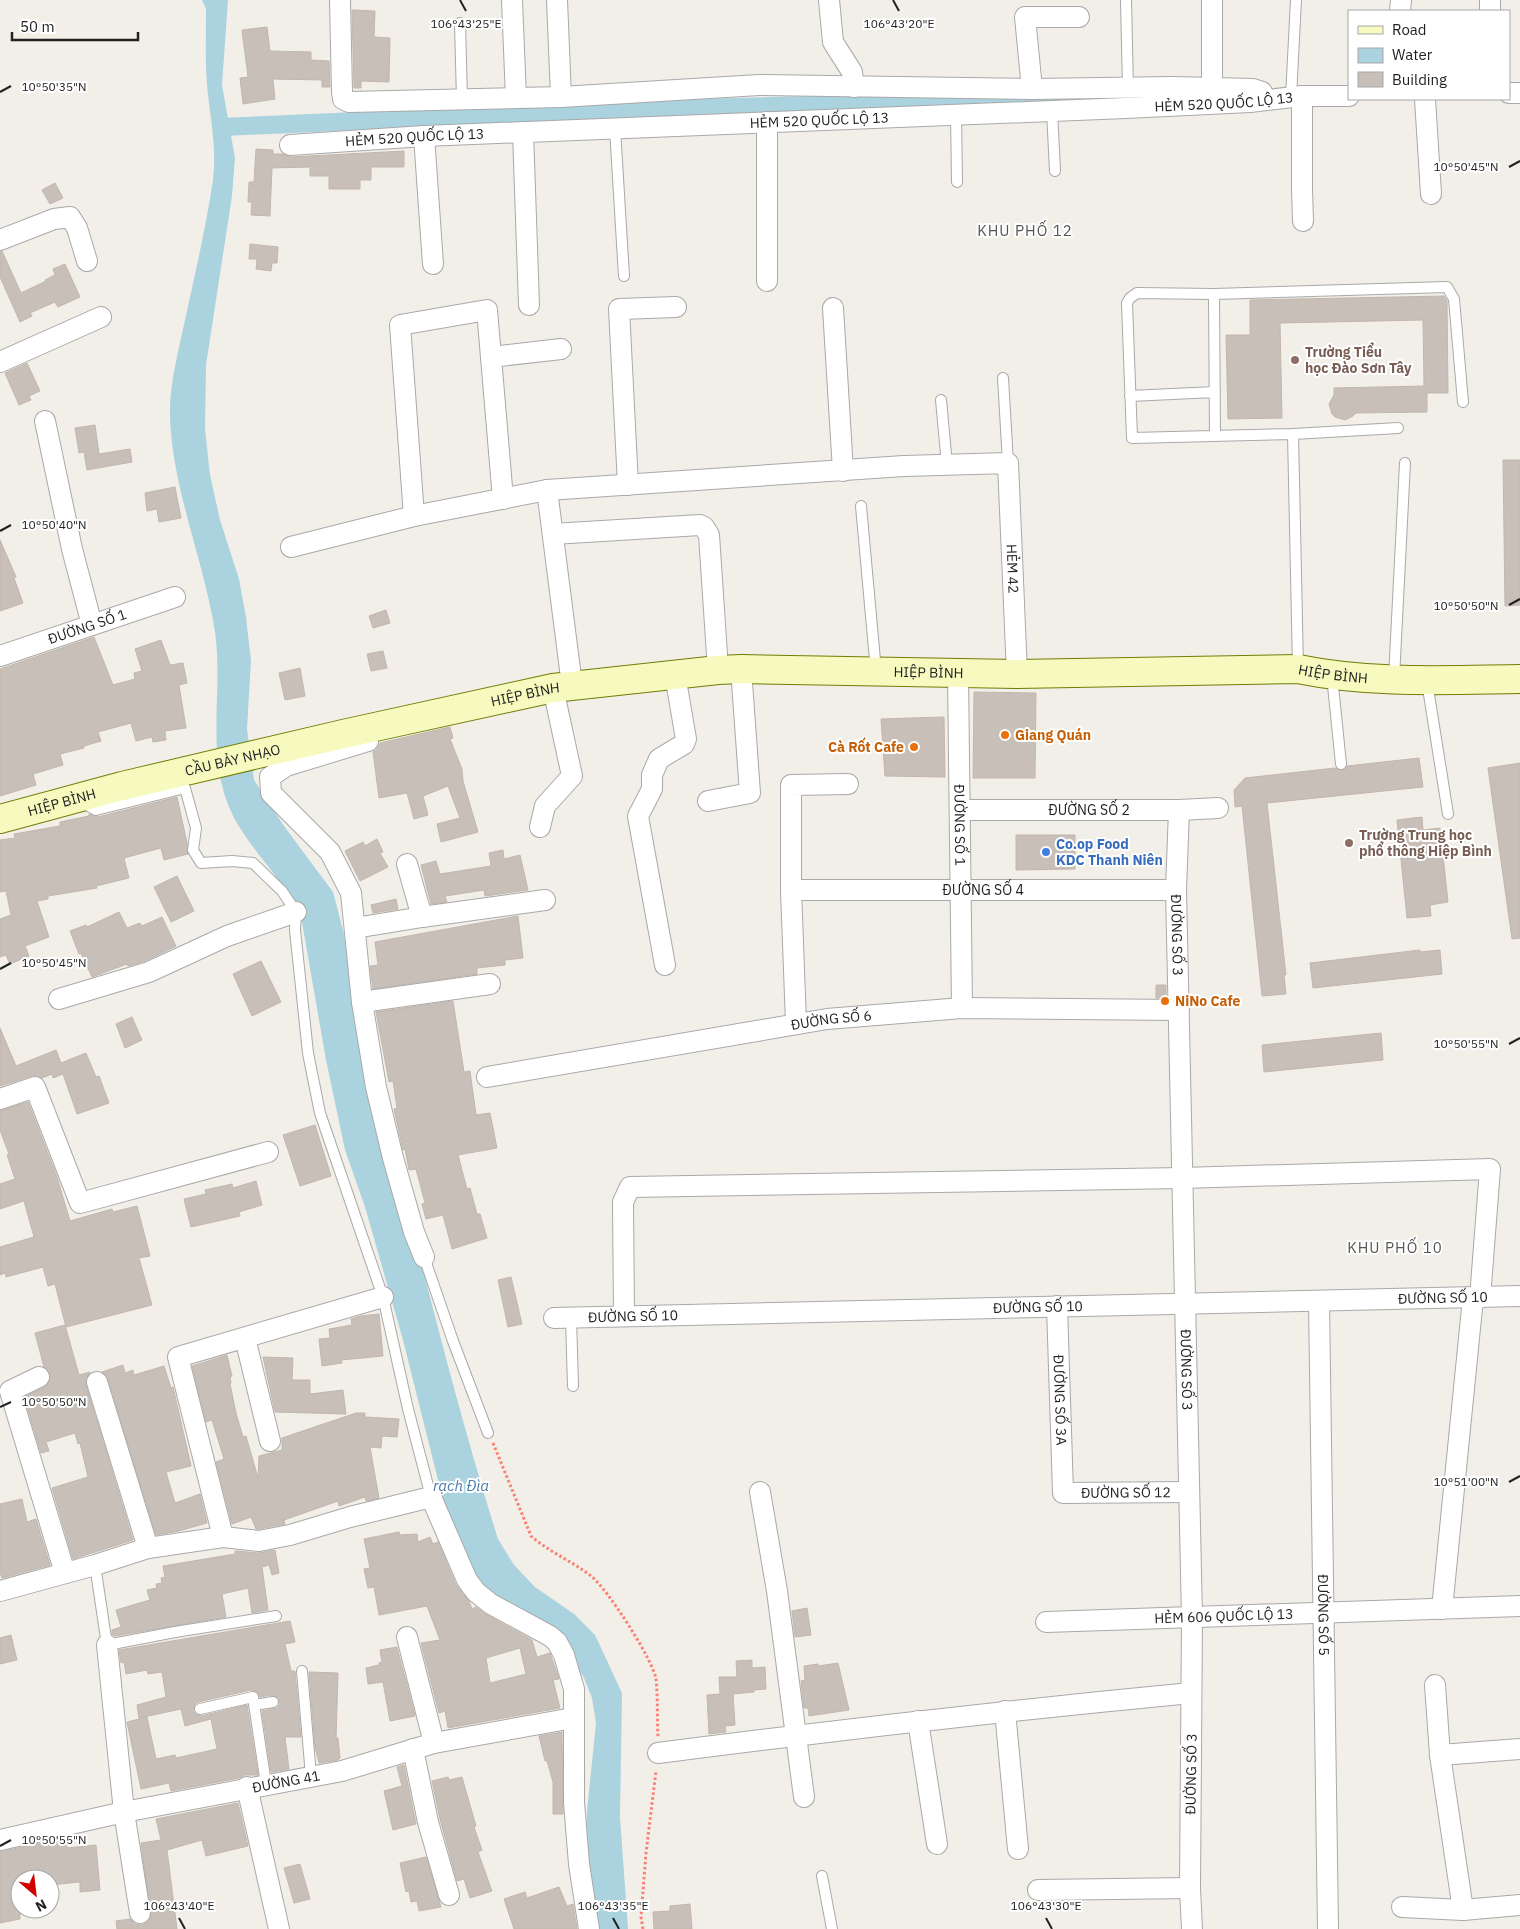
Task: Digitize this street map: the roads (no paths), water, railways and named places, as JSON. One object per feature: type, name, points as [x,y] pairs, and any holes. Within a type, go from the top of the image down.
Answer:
[{"type":"main road","name":"HIỆP BÌNH","points":[[343,734],[562,687],[675,674],[730,670],[1017,674],[1298,669],[1332,676],[1427,681],[1520,679]]},
{"type":"main road","name":"CẦU BẢY NHẠO","points":[[122,786],[343,734]]},
{"type":"main road","name":"HIỆP BÌNH","points":[[0,819],[122,786]]},
{"type":"street","points":[[340,0],[343,99],[349,102],[561,97],[759,85],[1032,89],[1212,88],[1253,89],[1291,97],[1304,221]]},
{"type":"street","points":[[512,0],[516,98]]},
{"type":"street","points":[[557,0],[561,97]]},
{"type":"street","points":[[829,0],[834,42],[852,72],[854,87]]},
{"type":"street","points":[[1212,0],[1212,88]]},
{"type":"street","points":[[1032,89],[1025,16],[1079,16]]},
{"type":"street","name":"HẺM 520 QUỐC LỘ 13","points":[[290,145],[424,136],[1052,111],[1250,102],[1291,97],[1348,96]]},
{"type":"street","points":[[1425,100],[1431,194]]},
{"type":"street","points":[[767,122],[767,281]]},
{"type":"street","points":[[523,132],[529,305]]},
{"type":"street","points":[[424,136],[433,264]]},
{"type":"street","points":[[0,240],[54,219],[70,217],[77,228],[87,261]]},
{"type":"street","points":[[628,484],[619,309],[676,307]]},
{"type":"street","points":[[833,308],[843,470]]},
{"type":"street","points":[[414,516],[400,325],[487,310],[503,498]]},
{"type":"street","points":[[0,362],[101,317]]},
{"type":"street","points":[[491,357],[561,349]]},
{"type":"street","points":[[46,421],[72,549],[92,625]]},
{"type":"street","points":[[291,547],[414,516],[547,490],[843,470],[1008,463]]},
{"type":"street","name":"HẺM 42","points":[[1008,463],[1017,674]]},
{"type":"street","points":[[540,826],[546,806],[572,776],[562,687],[553,534],[547,490]]},
{"type":"street","points":[[553,534],[700,525],[707,530],[750,793],[708,801]]},
{"type":"street","name":"ĐƯỜNG SỐ 1","points":[[0,656],[175,597]]},
{"type":"street","name":"ĐƯỜNG SỐ 1","points":[[958,673],[962,1008]]},
{"type":"street","points":[[665,965],[638,816],[652,789],[652,775],[659,759],[684,744],[686,739],[675,674]]},
{"type":"street","points":[[407,719],[392,734],[307,758],[286,766],[270,777],[271,793],[330,852],[351,893],[362,1002],[376,1087],[393,1158],[414,1232],[424,1257]]},
{"type":"street","points":[[796,1023],[791,890],[791,785],[848,784]]},
{"type":"street","name":"ĐƯỜNG SỐ 2","points":[[960,810],[1179,810],[1218,808]]},
{"type":"street","name":"ĐƯỜNG SỐ 3","points":[[1179,810],[1176,890],[1192,1618],[1190,1888],[1192,1929]]},
{"type":"street","points":[[407,864],[422,916]]},
{"type":"street","name":"ĐƯỜNG SỐ 4","points":[[791,890],[1176,890]]},
{"type":"street","points":[[355,928],[422,916],[545,900]]},
{"type":"street","points":[[59,998],[149,972],[227,936],[296,912]]},
{"type":"street","points":[[362,1002],[490,984]]},
{"type":"street","name":"ĐƯỜNG SỐ 6","points":[[487,1077],[796,1023],[962,1008],[1179,1010]]},
{"type":"street","points":[[0,1099],[35,1087],[80,1203],[268,1152]]},
{"type":"street","points":[[624,1316],[623,1202],[630,1187],[1182,1178],[1490,1169],[1442,1609]]},
{"type":"street","name":"ĐƯỜNG SỐ 10","points":[[563,1318],[1520,1296]]},
{"type":"street","points":[[223,1537],[178,1357],[383,1297]]},
{"type":"street","name":"ĐƯỜNG SỐ 5","points":[[1320,1301],[1322,1614],[1328,1929]]},
{"type":"street","name":"ĐƯỜNG SỐ 3A","points":[[1057,1306],[1063,1493]]},
{"type":"street","points":[[245,1338],[270,1441]]},
{"type":"street","points":[[39,1377],[10,1390],[65,1573]]},
{"type":"street","points":[[97,1382],[148,1548]]},
{"type":"street","points":[[760,1492],[777,1591],[804,1797]]},
{"type":"street","name":"ĐƯỜNG SỐ 12","points":[[1063,1493],[1189,1492]]},
{"type":"street","points":[[0,1591],[95,1566],[148,1548],[223,1537],[259,1541],[290,1536],[350,1517],[431,1497],[467,1580],[476,1592],[491,1604],[523,1619],[550,1636],[564,1655],[574,1689],[574,1802],[579,1864],[588,1929]]},
{"type":"street","name":"HẺM 606 QUỐC LỘ 13","points":[[1046,1622],[1520,1606]]},
{"type":"street","points":[[406,1637],[434,1742]]},
{"type":"street","points":[[107,1645],[124,1812],[140,1913]]},
{"type":"street","points":[[1435,1686],[1440,1755],[1463,1910]]},
{"type":"street","points":[[658,1753],[1005,1711],[1191,1693]]},
{"type":"street","points":[[1005,1711],[1018,1849]]},
{"type":"street","name":"ĐƯỜNG 41","points":[[0,1840],[124,1812],[342,1771],[434,1742],[573,1718]]},
{"type":"street","points":[[918,1721],[937,1844]]},
{"type":"street","points":[[1440,1755],[1520,1748]]},
{"type":"street","points":[[413,1749],[428,1822],[449,1895]]},
{"type":"street","points":[[256,1786],[279,1929]]},
{"type":"street","points":[[1038,1890],[1190,1888]]},
{"type":"street","points":[[1402,1908],[1463,1910],[1520,1904]]},
{"type":"lane","points":[[1126,0],[1128,88]]},
{"type":"lane","points":[[1291,97],[1296,0]]},
{"type":"lane","points":[[460,23],[462,100]]},
{"type":"lane","points":[[1052,111],[1055,171]]},
{"type":"lane","points":[[956,115],[957,182]]},
{"type":"lane","points":[[615,128],[624,276]]},
{"type":"lane","points":[[1398,428],[1294,434],[1132,438],[1127,312],[1130,298],[1137,293],[1214,294],[1447,287],[1454,299],[1463,402]]},
{"type":"lane","points":[[1214,294],[1215,436]]},
{"type":"lane","points":[[1003,378],[1008,463]]},
{"type":"lane","points":[[1130,396],[1215,392]]},
{"type":"lane","points":[[941,400],[947,465]]},
{"type":"lane","points":[[1294,434],[1298,669]]},
{"type":"lane","points":[[1394,679],[1405,463]]},
{"type":"lane","points":[[861,506],[876,672]]},
{"type":"lane","points":[[1332,676],[1341,764]]},
{"type":"lane","points":[[1427,681],[1448,814]]},
{"type":"lane","points":[[76,799],[96,810],[185,788],[196,828],[193,850],[201,863],[232,861],[253,863],[282,891],[296,912],[302,995],[313,1085],[320,1113],[383,1297],[408,1409],[431,1497]]},
{"type":"lane","points":[[424,1257],[453,1341],[488,1432]]},
{"type":"lane","points":[[563,1318],[573,1386]]},
{"type":"lane","points":[[95,1566],[107,1645],[276,1616]]},
{"type":"lane","points":[[302,1671],[311,1776]]},
{"type":"lane","points":[[200,1710],[253,1697],[256,1786]]},
{"type":"lane","points":[[254,1705],[272,1702]]},
{"type":"lane","points":[[822,1876],[832,1929]]},
{"type":"water","name":"rạch Đìa","points":[[202,0],[228,0],[222,85],[235,158],[232,196],[206,365],[205,429],[210,475],[220,520],[239,579],[246,617],[251,661],[247,729],[254,780],[284,826],[333,892],[344,934],[350,975],[438,1329],[498,1539],[514,1565],[535,1587],[574,1614],[595,1635],[622,1693],[620,1817],[628,1929],[596,1929],[586,1848],[587,1811],[596,1723],[592,1698],[584,1678],[571,1656],[505,1601],[481,1584],[468,1562],[455,1532],[440,1488],[403,1340],[365,1207],[345,1150],[326,1060],[302,922],[295,905],[234,818],[221,781],[217,739],[217,653],[215,632],[204,579],[177,473],[170,418],[174,369],[204,233],[214,168],[214,144],[206,76],[206,9]]},
{"type":"waterway","points":[[223,127],[582,111],[1127,97]]},
{"type":"place","name":"Trường Tiểu học Đào Sơn Tây","points":[[1295,360]]},
{"type":"place","name":"Giang Quán","points":[[1005,735]]},
{"type":"place","name":"Cà Rốt Cafe","points":[[914,747]]},
{"type":"place","name":"Trường Trung học phổ thông Hiệp Bình","points":[[1349,843]]},
{"type":"place","name":"Co.op Food KDC Thanh Niên","points":[[1046,852]]},
{"type":"place","name":"NiNo Cafe","points":[[1165,1001]]},
{"type":"district","name":"KHU PHỐ 12","points":[[1025,230]]},
{"type":"district","name":"KHU PHỐ 10","points":[[1395,1247]]}]
